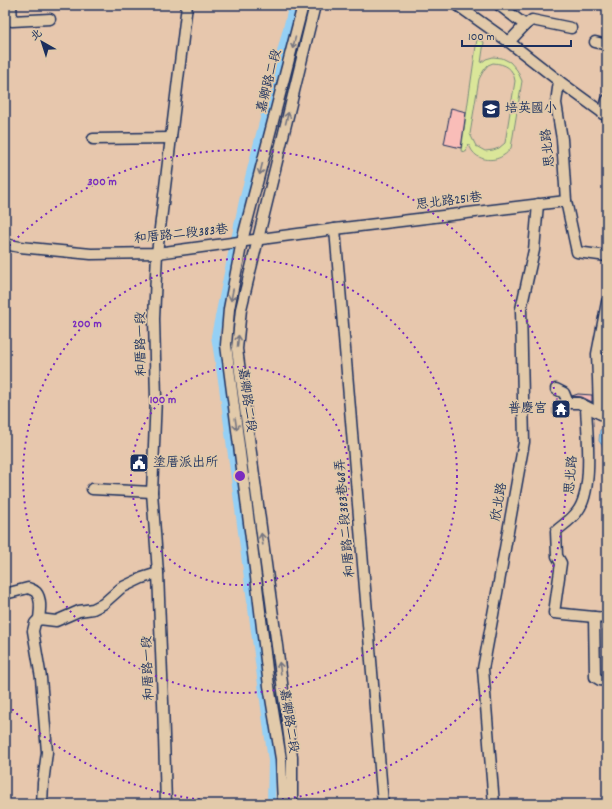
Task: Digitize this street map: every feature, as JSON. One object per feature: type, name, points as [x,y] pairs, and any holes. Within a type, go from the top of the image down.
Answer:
[{"type":"street","points":[[11,5],[12,21],[50,19]]},
{"type":"street","name":"和厝路一段","points":[[166,804],[158,573],[152,492],[156,398],[154,319],[157,253],[187,5]]},
{"type":"street","name":"嘉卿路二段","points":[[283,804],[281,759],[269,686],[256,569],[226,345],[236,243],[303,5]]},
{"type":"street","name":"嘉卿路二段","points":[[292,804],[292,757],[237,349],[241,309],[315,5]]},
{"type":"street","points":[[457,5],[509,42],[605,115],[607,100]]},
{"type":"street","points":[[499,5],[525,25]]},
{"type":"street","points":[[509,42],[525,25],[532,20],[571,28]]},
{"type":"street","points":[[595,42],[607,46]]},
{"type":"street","name":"思北路","points":[[559,81],[556,103],[562,139],[566,201],[577,252],[607,256]]},
{"type":"street","points":[[93,139],[171,138]]},
{"type":"street","name":"思北路251巷","points":[[335,229],[566,201]]},
{"type":"street","name":"欣北路","points":[[494,804],[483,669],[524,442],[520,309],[534,250],[538,204]]},
{"type":"street","name":"和厝路二段383巷","points":[[5,244],[20,247],[91,254],[157,253],[335,229]]},
{"type":"street","name":"和厝路二段383巷68弄","points":[[335,229],[383,804]]},
{"type":"street","points":[[603,415],[598,378],[597,354],[607,302]]},
{"type":"street","points":[[556,389],[564,393],[568,403],[579,403],[603,415]]},
{"type":"street","name":"思北路","points":[[586,406],[588,440],[587,485],[583,501],[576,513],[556,531],[557,556],[561,563],[554,613],[594,617]]},
{"type":"street","points":[[92,489],[152,492]]},
{"type":"street","points":[[42,804],[47,752],[41,678],[33,631],[35,623],[40,619],[56,621],[79,611],[93,609],[103,604],[121,588],[142,578],[158,573]]},
{"type":"street","points":[[5,594],[28,588],[36,592],[40,604],[40,619]]},
{"type":"street","points":[[607,618],[594,617],[595,677],[600,680],[607,680]]},
{"type":"green space","points":[[477,39],[484,42],[481,63],[486,59],[493,57],[502,58],[510,62],[517,70],[522,81],[511,148],[506,154],[492,160],[484,159],[476,155],[468,144],[466,152],[461,151]],"holes":[[[493,63],[511,70],[515,81],[505,143],[499,148],[485,151],[476,146],[470,134],[479,79],[488,65]]]},
{"type":"water","points":[[607,428],[607,450],[599,441],[600,430]]},
{"type":"building","points":[[451,108],[466,112],[461,148],[444,144]]},
{"type":"building","points":[[578,394],[592,395],[592,402],[582,397],[572,396]]},
{"type":"building","name":"普慶宮","points":[[553,404],[561,404],[568,410],[568,414],[553,414]]},
{"type":"waterway","points":[[271,804],[272,761],[215,336],[243,201],[293,5]]},
{"type":"place","name":"培英國小","points":[[491,109]]},
{"type":"place","name":"普慶宮","points":[[561,409]]},
{"type":"place","name":"塗厝派出所","points":[[139,463]]}]
